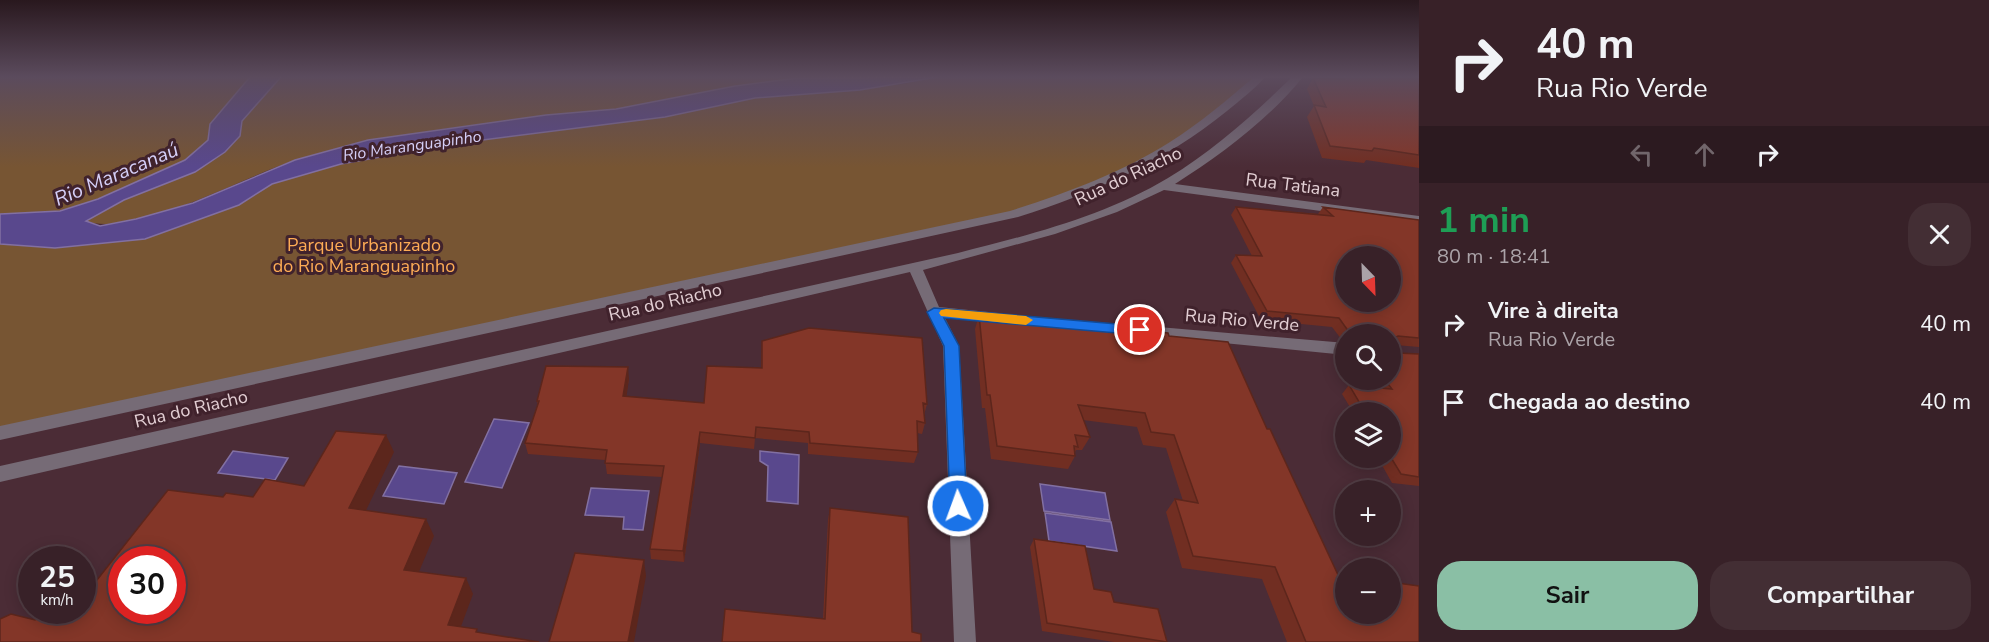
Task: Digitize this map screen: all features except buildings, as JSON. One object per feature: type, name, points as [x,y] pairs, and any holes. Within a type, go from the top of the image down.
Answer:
[{"type":"street","points":[[0,433],[364,352],[1013,214],[1071,196],[1113,178],[1162,151],[1224,107]]},
{"type":"street","name":"Rua do Riacho","points":[[0,474],[1030,239],[1103,213],[1162,186],[1231,139],[1266,107]]},
{"type":"street","name":"Rua Tatiana","points":[[1162,186],[1419,219]]},
{"type":"street","points":[[914,267],[951,346],[965,642]]},
{"type":"street","points":[[934,312],[1016,319]]},
{"type":"street","name":"Rua Rio Verde","points":[[1134,330],[1335,348]]},
{"type":"green space","points":[[0,107],[225,107],[210,124],[208,140],[185,160],[98,199],[60,211],[0,214]]},
{"type":"green space","points":[[254,107],[628,107],[414,133],[375,140],[296,160],[190,203],[132,221],[107,224],[85,221],[124,200],[195,172],[225,152],[240,136],[242,121]]},
{"type":"green space","name":"Parque Urbanizado do Rio Maranguapinho","points":[[713,107],[1224,107],[1212,117],[1113,179],[1013,214],[0,433],[0,244],[55,248],[239,205],[272,184],[341,164],[459,143],[665,117]]},
{"type":"water","name":"Rio Maranguapinho","points":[[225,107],[254,107],[242,121],[240,136],[225,152],[195,172],[124,200],[86,221],[100,226],[136,219],[193,203],[295,160],[368,140],[546,115],[627,107],[713,107],[665,117],[459,143],[341,164],[272,184],[239,205],[145,239],[55,248],[0,244],[0,214],[60,211],[98,199],[185,160],[208,140],[210,124]]},
{"type":"water","points":[[494,419],[529,423],[502,488],[465,482]]},
{"type":"water","points":[[233,451],[288,458],[275,480],[218,473]]},
{"type":"water","points":[[760,451],[799,455],[798,504],[767,501],[768,466],[760,461]]},
{"type":"water","points":[[399,466],[457,473],[444,504],[383,496]]},
{"type":"water","points":[[1040,484],[1105,493],[1110,520],[1044,511]]},
{"type":"water","points":[[591,488],[649,491],[643,530],[623,529],[624,517],[585,515]]},
{"type":"water","points":[[1045,513],[1111,522],[1117,551],[1049,541]]},
{"type":"slow traffic","points":[[946,313],[1026,320]]},
{"type":"route","points":[[958,506],[951,346],[934,312],[1140,330]]},
{"type":"water label","name":"Rio Maracanaú","points":[[116,174]]}]
